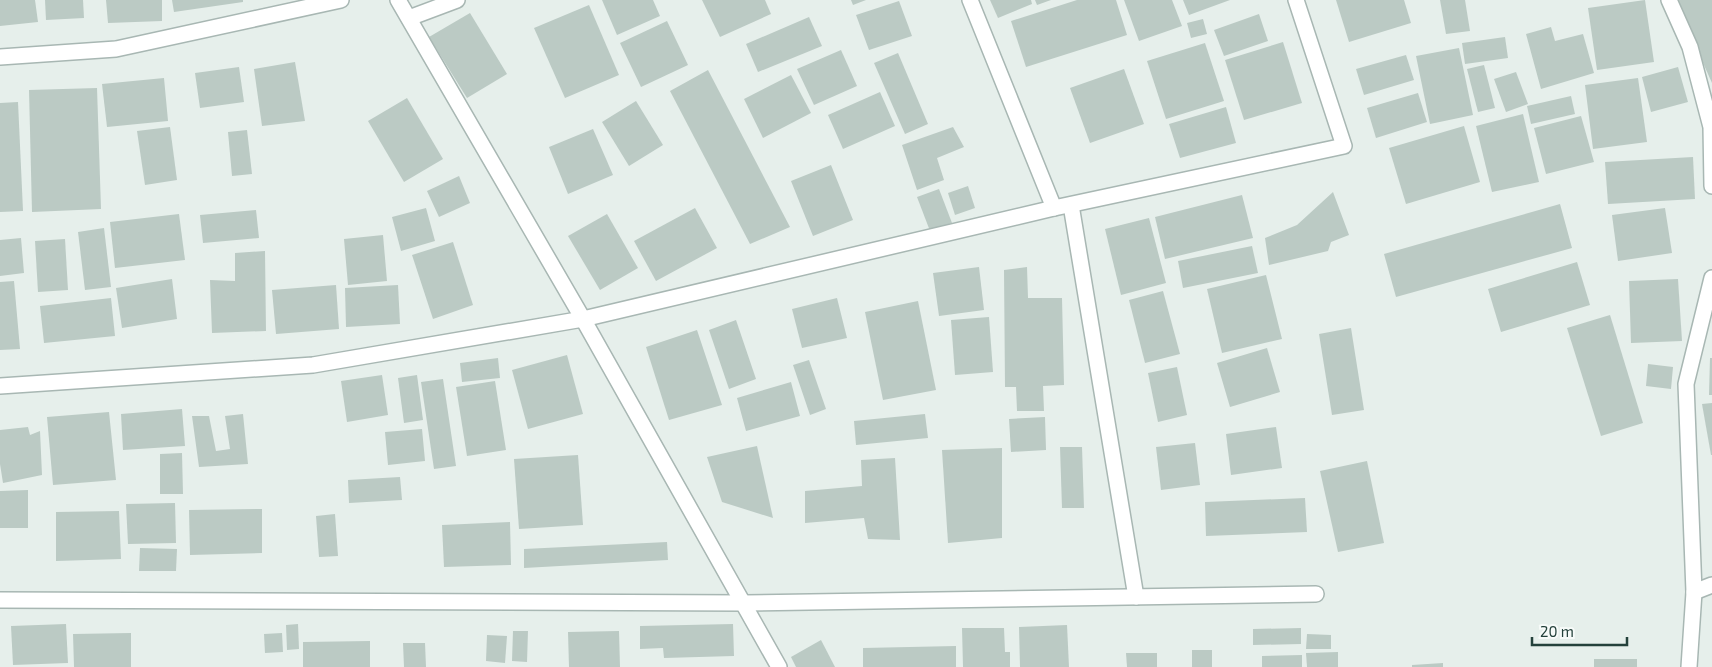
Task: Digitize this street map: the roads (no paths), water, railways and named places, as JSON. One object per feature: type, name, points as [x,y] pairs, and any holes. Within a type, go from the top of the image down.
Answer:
[{"type":"street","points":[[0,57],[116,49],[341,0]]},
{"type":"street","points":[[398,0],[583,319],[745,603],[779,667]]},
{"type":"street","points":[[409,18],[457,0]]},
{"type":"street","points":[[970,0],[1054,208]]},
{"type":"street","points":[[0,386],[313,365],[583,319],[1054,208],[1344,146],[1296,0]]},
{"type":"street","points":[[1669,0],[1690,47],[1711,127],[1712,186]]},
{"type":"street","points":[[1072,205],[1136,597]]},
{"type":"street","points":[[1689,667],[1694,592],[1686,384],[1712,278]]},
{"type":"street","points":[[1694,592],[1712,585]]},
{"type":"street","points":[[0,600],[745,603],[1316,594]]}]
